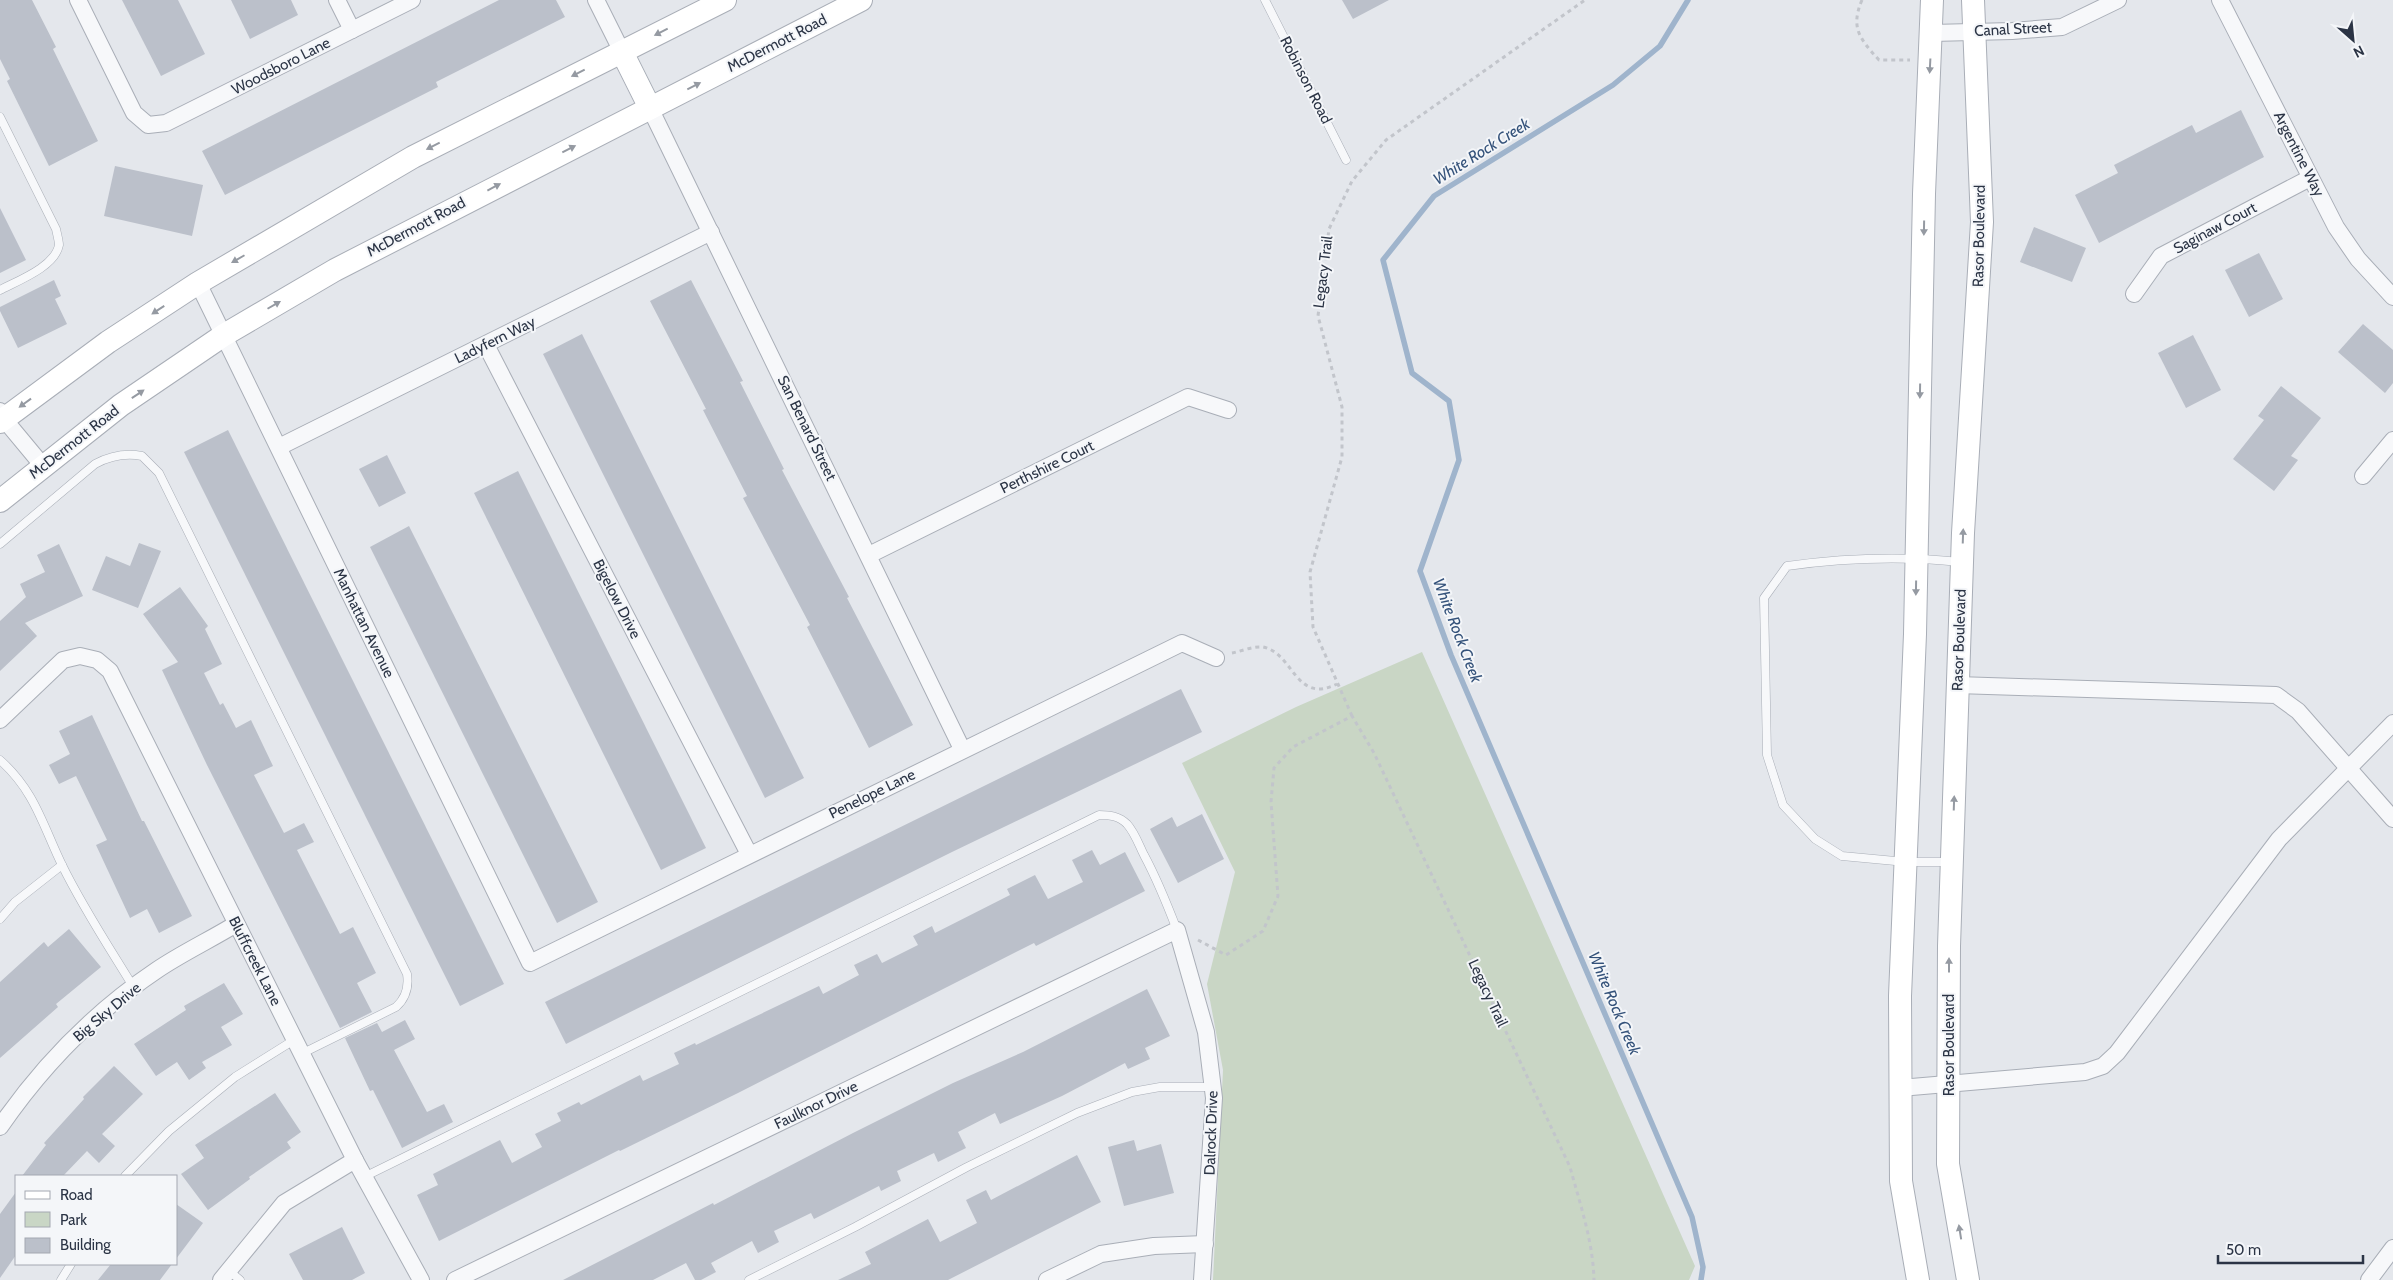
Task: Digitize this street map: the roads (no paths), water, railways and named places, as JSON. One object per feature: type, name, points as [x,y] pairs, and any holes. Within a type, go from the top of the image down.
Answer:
[{"type":"main road","points":[[1,417],[108,342],[198,283],[413,157],[725,0]]},
{"type":"main road","name":"McDermott Road","points":[[0,501],[121,405],[224,335],[335,270],[861,0]]},
{"type":"main road","points":[[1918,1280],[1901,1181],[1900,996],[1917,557],[1924,194],[1932,0]]},
{"type":"main road","name":"Rasor Boulevard","points":[[1968,1280],[1948,1164],[1948,1085],[1952,862],[1962,562],[1982,222],[1973,0]]},
{"type":"main road","points":[[622,52],[650,108]]},
{"type":"street","name":"Woodsboro Lane","points":[[78,0],[134,113],[148,125],[166,123],[412,0]]},
{"type":"street","points":[[337,0],[352,30]]},
{"type":"street","points":[[596,0],[622,52]]},
{"type":"street","name":"Canal Street","points":[[1932,33],[2012,31],[2062,26],[2118,0]]},
{"type":"street","name":"Argentine Way","points":[[2220,0],[2336,227],[2358,259],[2393,297]]},
{"type":"street","name":"San Benard Street","points":[[650,108],[962,749]]},
{"type":"street","name":"Saginaw Court","points":[[2134,294],[2161,256],[2310,178]]},
{"type":"street","name":"Ladyfern Way","points":[[279,448],[711,232]]},
{"type":"street","name":"Manhattan Avenue","points":[[198,283],[530,963]]},
{"type":"street","name":"Bigelow Drive","points":[[486,344],[750,854]]},
{"type":"street","name":"Perthshire Court","points":[[869,556],[1188,398],[1228,410]]},
{"type":"street","points":[[1,417],[43,466]]},
{"type":"street","points":[[2364,476],[2393,440]]},
{"type":"street","name":"Penelope Lane","points":[[530,963],[962,749],[1182,643],[1216,658]]},
{"type":"street","name":"Bluffcreek Lane","points":[[0,720],[62,660],[80,656],[97,660],[110,671],[297,1047],[364,1177],[421,1280]]},
{"type":"street","points":[[1958,685],[2276,696],[2298,711],[2393,819]]},
{"type":"street","points":[[1900,1088],[2084,1072],[2103,1066],[2117,1053],[2279,840],[2393,723]]},
{"type":"street","name":"Big Sky Drive","points":[[0,1127],[18,1101],[59,1054],[101,1013],[157,970],[236,924]]},
{"type":"street","name":"Dalrock Drive","points":[[1177,930],[1206,1032],[1214,1098],[1206,1244],[1202,1280]]},
{"type":"street","name":"Faulknor Drive","points":[[455,1280],[1177,930]]},
{"type":"street","points":[[230,1277],[284,1203],[355,1160]]},
{"type":"street","points":[[1047,1280],[1101,1254],[1154,1246],[1206,1244]]},
{"type":"street","points":[[2369,1280],[2393,1248]]},
{"type":"lane","name":"Robinson Road","points":[[1265,0],[1346,160]]},
{"type":"lane","points":[[0,117],[56,230],[59,245],[52,258],[40,269],[0,290]]},
{"type":"lane","points":[[0,544],[95,464],[105,459],[120,455],[142,456],[159,473],[407,974],[408,983],[403,1001],[396,1008],[297,1047],[235,1077],[176,1125],[126,1175]]},
{"type":"lane","points":[[1952,862],[1906,862],[1842,856],[1815,839],[1783,806],[1767,756],[1764,598],[1787,566],[1835,559],[1917,557],[1962,562]]},
{"type":"lane","points":[[0,760],[29,794],[44,822],[62,865],[86,910],[134,988]]},
{"type":"lane","points":[[364,1177],[1099,815],[1111,814],[1127,824],[1162,890],[1177,930]]},
{"type":"lane","points":[[0,919],[15,902],[62,865]]},
{"type":"lane","points":[[749,1280],[855,1227],[967,1167],[1077,1113],[1132,1092],[1160,1087],[1212,1087]]},
{"type":"lane","points":[[61,1280],[70,1265]]},
{"type":"waterway","name":"White Rock Creek","points":[[1688,0],[1660,46],[1613,85],[1434,196],[1383,260],[1412,373],[1449,401],[1459,460],[1420,571],[1451,655],[1692,1217],[1703,1267],[1701,1280]]}]
